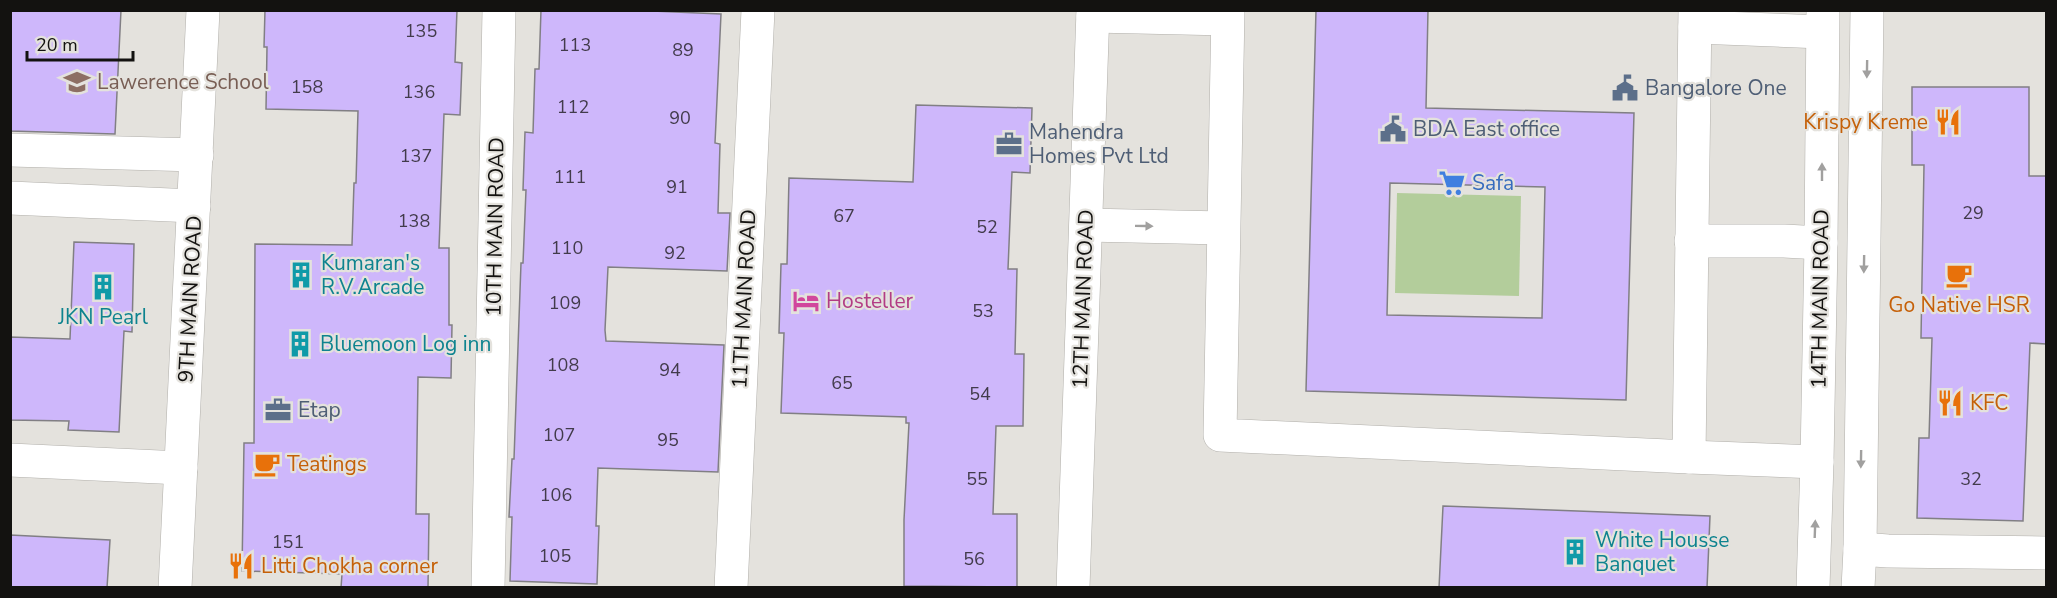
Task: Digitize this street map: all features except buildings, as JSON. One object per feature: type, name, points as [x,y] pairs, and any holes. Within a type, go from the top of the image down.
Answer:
[{"type":"street","name":"9TH MAIN ROAD","points":[[175,588],[203,10]]},
{"type":"street","name":"10TH MAIN ROAD","points":[[488,588],[499,10]]},
{"type":"street","name":"11TH MAIN ROAD","points":[[731,588],[758,10]]},
{"type":"street","name":"14TH MAIN ROAD","points":[[1858,588],[1868,10]]},
{"type":"street","points":[[1093,14],[1227,15],[1220,435],[1817,462]]},
{"type":"street","name":"12TH MAIN ROAD","points":[[1073,588],[1093,14]]},
{"type":"street","points":[[1689,457],[1695,19],[1822,21]]},
{"type":"street","name":"14TH MAIN ROAD","points":[[1813,588],[1821,243],[1822,21]]},
{"type":"street","points":[[10,150],[197,155]]},
{"type":"street","points":[[10,198],[194,206]]},
{"type":"street","points":[[1086,225],[1223,228]]},
{"type":"street","points":[[1691,241],[1821,243]]},
{"type":"street","points":[[10,460],[182,468]]},
{"type":"street","points":[[1860,549],[2046,553]]},
{"type":"green space","points":[[1397,193],[1521,196],[1519,296],[1395,293]]},
{"type":"place","name":"Lawerence School","points":[[77,82]]},
{"type":"place","name":"Bangalore One","points":[[1625,88]]},
{"type":"place","name":"Krispy Kreme","points":[[1948,122]]},
{"type":"place","name":"BDA East office","points":[[1393,129]]},
{"type":"place","name":"Mahendra Homes Pvt Ltd","points":[[1009,144]]},
{"type":"place","name":"Safa","points":[[1452,183]]},
{"type":"place","name":"Kumaran's R.V.Arcade","points":[[301,275]]},
{"type":"place","name":"Go Native HSR","points":[[1959,275]]},
{"type":"place","name":"JKN Pearl","points":[[103,287]]},
{"type":"place","name":"Hosteller","points":[[806,301]]},
{"type":"place","name":"Bluemoon Log inn","points":[[300,344]]},
{"type":"place","name":"KFC","points":[[1950,403]]},
{"type":"place","name":"Etap","points":[[278,410]]},
{"type":"place","name":"Teatings","points":[[267,464]]},
{"type":"place","name":"White Housse Banquet","points":[[1575,552]]},
{"type":"place","name":"Litti Chokha corner","points":[[241,566]]}]
